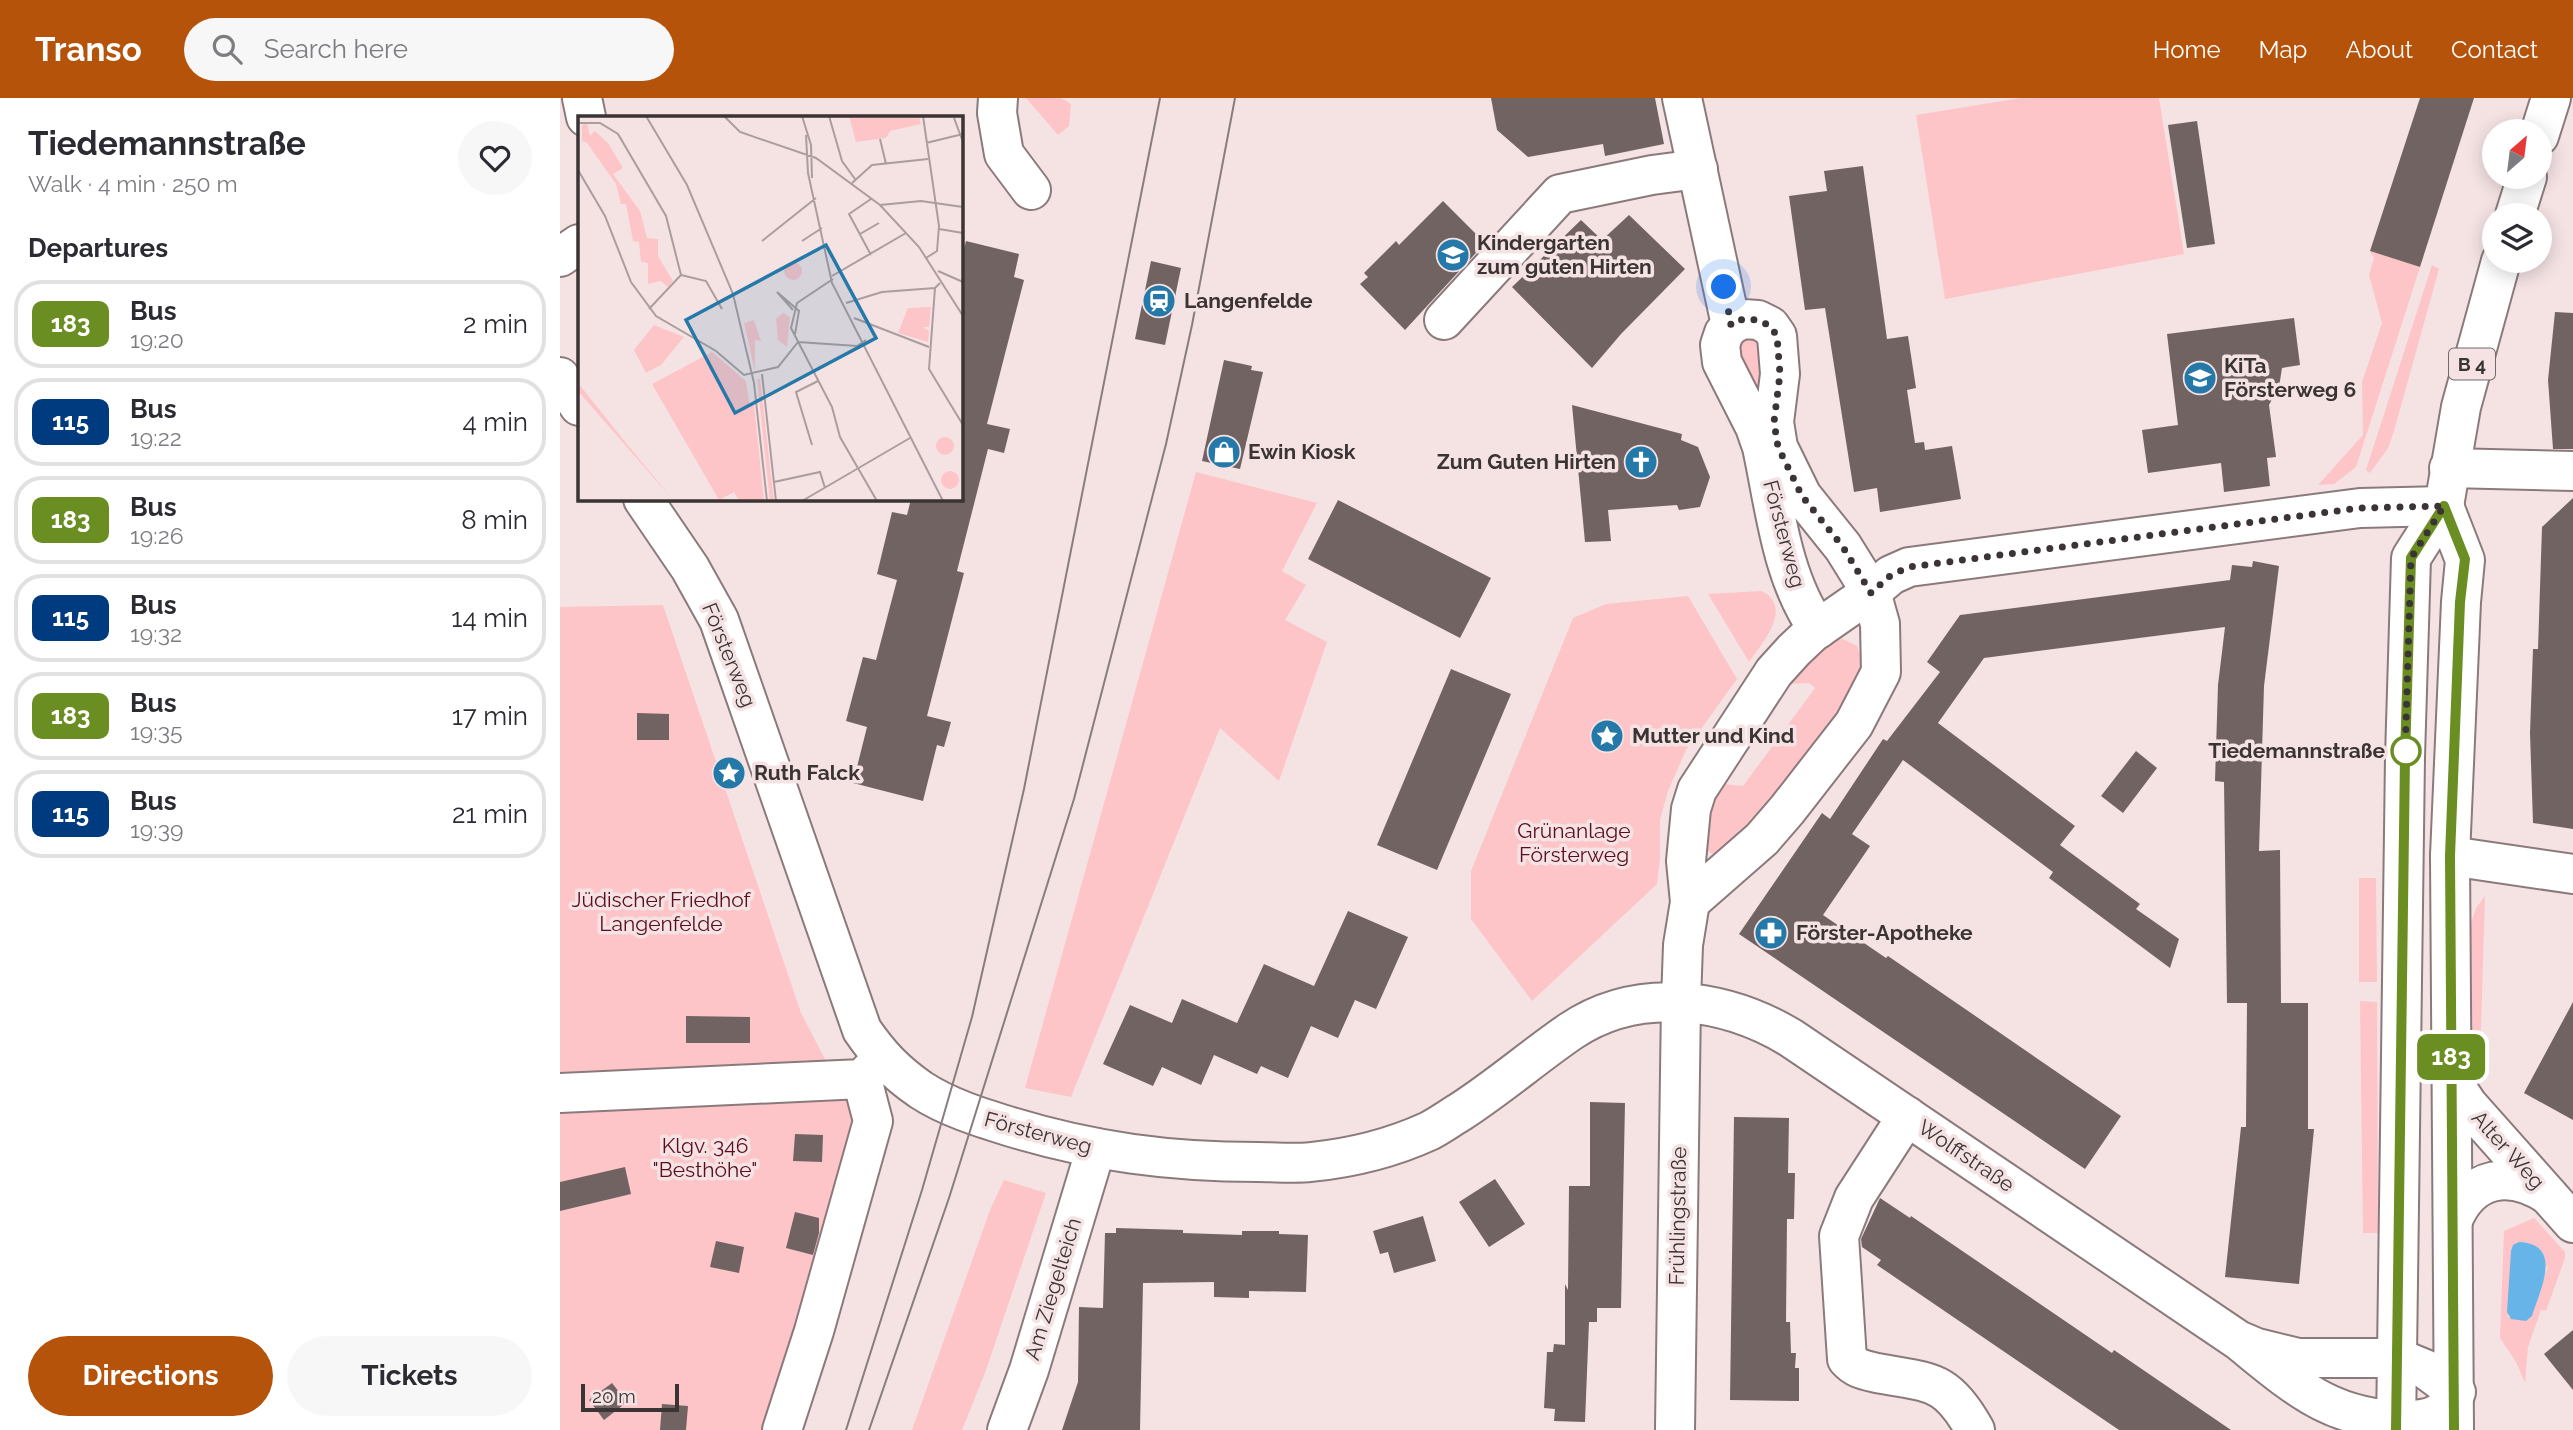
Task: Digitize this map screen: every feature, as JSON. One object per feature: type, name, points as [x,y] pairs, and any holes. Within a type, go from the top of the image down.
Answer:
[{"type":"street","points":[[582,98],[586,116]]},
{"type":"street","points":[[998,98],[997,113],[1004,154],[1031,190]]},
{"type":"street","points":[[1682,98],[1731,325]]},
{"type":"street","points":[[2544,119],[2551,98]]},
{"type":"street","points":[[1444,320],[1560,194],[1652,175],[1698,169]]},
{"type":"street","points":[[560,257],[578,245]]},
{"type":"street","name":"B 4","points":[[2396,1425],[2410,567],[2411,558],[2444,506],[2464,393],[2498,273]]},
{"type":"street","name":"Försterweg","points":[[1690,902],[1762,838],[1854,724],[1881,672],[1880,624],[1871,593],[1843,547],[1802,496],[1778,447],[1774,422],[1780,374],[1777,336],[1770,326],[1758,320],[1743,319],[1724,332],[1720,345],[1722,362],[1759,437],[1791,576],[1818,629]]},
{"type":"street","points":[[560,377],[578,404]]},
{"type":"street","points":[[560,413],[578,405]]},
{"type":"street","points":[[2449,468],[2573,471]]},
{"type":"street","name":"Försterweg","points":[[644,500],[690,568],[719,620],[862,1030],[872,1069],[972,1115],[1033,1134],[1096,1148],[1197,1162],[1310,1163],[1369,1152],[1429,1131],[1491,1092],[1573,1030],[1595,1018],[1637,1006],[1681,1002]]},
{"type":"street","points":[[1681,1002],[1683,945],[1690,902],[1686,861],[1691,809],[1697,790],[1774,672],[1818,629],[1871,593],[1891,575],[1909,567],[2360,508],[2444,506]]},
{"type":"street","name":"B 4","points":[[2444,506],[2465,559],[2460,602],[2450,856],[2455,1430]]},
{"type":"street","points":[[2450,856],[2573,874]]},
{"type":"street","name":"Wolffstraße","points":[[1681,1002],[1726,1008],[1770,1025],[2238,1340],[2288,1381],[2321,1402],[2349,1414],[2396,1425],[2432,1418],[2444,1411],[2456,1392],[2425,1370],[2398,1358],[2298,1358],[2256,1348],[2238,1340]]},
{"type":"street","name":"Frühlingstraße","points":[[1675,1430],[1681,1002]]},
{"type":"street","name":"Alter Weg","points":[[2451,1068],[2460,1093],[2468,1105],[2573,1223]]},
{"type":"street","points":[[560,1093],[872,1069],[873,1121],[814,1331],[782,1430]]},
{"type":"street","points":[[1907,1116],[1854,1198],[1839,1236],[1847,1359],[1854,1367],[1917,1378],[1946,1391],[1963,1408],[1975,1430]]},
{"type":"street","name":"Am Ziegelteich","points":[[1007,1430],[1096,1148]]},
{"type":"street","name":"Alter Weg","points":[[2453,1220],[2465,1198],[2475,1189],[2492,1182],[2512,1180],[2525,1183],[2548,1195]]},
{"type":"green space","points":[[1026,98],[1061,98],[1071,104],[1069,126],[1058,135]]},
{"type":"green space","points":[[2021,98],[2159,98],[2184,254],[1945,299],[1916,115]]},
{"type":"green space","points":[[2370,251],[2420,267],[2356,467],[2334,484],[2318,485],[2363,435],[2362,382],[2382,323],[2369,275],[2374,258]]},
{"type":"green space","points":[[2432,265],[2439,269],[2394,431],[2388,448],[2370,473],[2366,470]]},
{"type":"green space","points":[[1752,337],[1764,346],[1760,399],[1735,348],[1744,338]]},
{"type":"green space","points":[[1196,472],[1317,503],[1282,571],[1306,585],[1285,620],[1327,642],[1279,781],[1220,728],[1071,1097],[1025,1088]]},
{"type":"green space","points":[[1762,591],[1771,598],[1775,616],[1767,636],[1749,662],[1708,594]]},
{"type":"green space","name":"Grünanlage Försterweg","points":[[1688,596],[1737,679],[1686,750],[1668,791],[1660,820],[1657,884],[1532,1001],[1471,919],[1471,871],[1573,618],[1606,604]]},
{"type":"green space","name":"Klgv. 346 \"Besthöhe\"","points":[[663,605],[801,1013],[864,1134],[770,1430],[560,1430],[560,607]]},
{"type":"green space","points":[[1843,639],[1857,646],[1861,662],[1856,682],[1847,700],[1820,740],[1765,810],[1718,854],[1712,854],[1703,847],[1714,783],[1743,786],[1815,688],[1809,683],[1785,684],[1818,650]]},
{"type":"green space","points":[[2359,878],[2376,878],[2377,982],[2359,982]]},
{"type":"green space","points":[[2485,896],[2479,1094],[2468,1062],[2471,923],[2476,908]]},
{"type":"green space","points":[[2360,1001],[2377,1002],[2378,1233],[2363,1233]]},
{"type":"green space","points":[[1004,1180],[1046,1193],[985,1373],[962,1430],[912,1430],[990,1210]]},
{"type":"green space","points":[[2534,1218],[2565,1252],[2546,1311],[2541,1310],[2528,1347],[2525,1383],[2516,1362],[2500,1338],[2504,1231]],"holes":[[[2511,1251],[2548,1267],[2526,1321],[2508,1317]]]},
{"type":"water","points":[[2519,1242],[2533,1245],[2541,1251],[2545,1259],[2540,1294],[2532,1316],[2526,1321],[2511,1319],[2507,1312],[2511,1251],[2513,1245]]},
{"type":"building","points":[[1491,98],[1655,98],[1664,144],[1605,156],[1603,144],[1528,157],[1497,130]]},
{"type":"building","points":[[2420,98],[2474,98],[2420,267],[2370,251]]},
{"type":"building","points":[[2197,121],[2215,244],[2187,248],[2168,125]]},
{"type":"building","points":[[1863,166],[1887,339],[1908,336],[1916,388],[1907,390],[1915,443],[1924,442],[1925,450],[1952,446],[1961,499],[1880,512],[1877,488],[1854,492],[1825,308],[1805,310],[1789,196],[1827,191],[1824,171]]},
{"type":"building","name":"Kindergarten zum guten Hirten","points":[[1443,201],[1485,243],[1405,330],[1360,284],[1368,277],[1364,273],[1396,241],[1399,245]]},
{"type":"building","points":[[1629,215],[1685,269],[1621,334],[1592,368],[1512,287],[1581,220],[1602,240]]},
{"type":"building","points":[[966,241],[1019,254],[1014,277],[1024,280],[987,424],[1010,429],[1004,453],[988,449],[957,571],[964,573],[927,716],[951,722],[944,747],[937,745],[923,801],[853,783],[867,727],[846,721],[863,657],[876,660],[897,580],[877,574],[892,512],[907,515],[911,500],[962,500],[962,256]]},
{"type":"building","points":[[1151,261],[1181,268],[1165,345],[1135,339]]},
{"type":"building","points":[[2555,312],[2573,313],[2573,449],[2553,449],[2548,380]]},
{"type":"building","points":[[2294,318],[2300,365],[2282,368],[2279,387],[2269,405],[2276,457],[2267,458],[2270,486],[2224,492],[2221,463],[2148,473],[2142,430],[2178,425],[2167,334]]},
{"type":"building","points":[[1224,360],[1252,366],[1251,370],[1263,372],[1240,469],[1202,461]]},
{"type":"building","name":"Zum Guten Hirten","points":[[1572,405],[1682,434],[1681,440],[1698,447],[1710,477],[1700,507],[1679,510],[1677,505],[1608,510],[1611,541],[1585,542]]},
{"type":"building","points":[[2573,498],[2573,829],[2533,823],[2530,733],[2533,649],[2538,649],[2542,527]]},
{"type":"building","points":[[1338,500],[1491,578],[1460,638],[1308,559]]},
{"type":"building","points":[[2253,561],[2279,566],[2264,686],[2259,851],[2280,850],[2281,1003],[2308,1003],[2308,1129],[2314,1129],[2299,1284],[2225,1277],[2241,1127],[2246,1127],[2247,1003],[2227,1003],[2224,782],[2215,781],[2218,685],[2225,627],[1984,658],[1938,723],[2075,826],[2060,845],[2140,904],[2136,909],[2179,939],[2170,968],[2049,878],[2053,872],[1903,760],[1852,834],[1870,846],[1823,915],[1886,958],[1888,956],[2121,1116],[2085,1169],[1739,934],[1822,813],[1830,819],[1883,739],[1887,741],[1940,672],[1927,662],[1960,615],[2230,580],[2232,565],[2252,567]]},
{"type":"building","points":[[1451,669],[1511,694],[1437,870],[1377,845]]},
{"type":"building","points":[[637,713],[669,714],[669,740],[637,740]]},
{"type":"building","points":[[2136,751],[2157,768],[2123,813],[2101,796]]},
{"type":"building","points":[[1348,911],[1408,937],[1376,1009],[1355,1000],[1338,1038],[1311,1026],[1288,1078],[1261,1066],[1257,1074],[1214,1055],[1201,1085],[1162,1067],[1153,1086],[1103,1064],[1130,1005],[1172,1023],[1182,999],[1237,1023],[1264,964],[1314,986]]},
{"type":"building","points":[[2573,1002],[2573,1120],[2524,1093]]},
{"type":"building","points":[[686,1016],[750,1017],[750,1043],[686,1043]]},
{"type":"building","points":[[1590,1102],[1625,1103],[1621,1308],[1597,1308],[1597,1322],[1589,1322],[1585,1422],[1554,1421],[1555,1409],[1544,1408],[1547,1352],[1553,1352],[1554,1344],[1565,1345],[1569,1186],[1590,1186]]},
{"type":"building","points":[[1734,1117],[1789,1118],[1788,1173],[1795,1173],[1794,1219],[1787,1219],[1786,1322],[1790,1322],[1791,1353],[1796,1353],[1795,1368],[1799,1368],[1799,1401],[1730,1400]]},
{"type":"building","points":[[795,1134],[823,1135],[822,1162],[793,1161]]},
{"type":"building","points":[[625,1167],[631,1194],[560,1211],[560,1182]]},
{"type":"building","points":[[1495,1179],[1525,1224],[1489,1247],[1459,1202]]},
{"type":"building","points":[[1880,1198],[1910,1218],[1911,1216],[2112,1353],[2114,1350],[2231,1430],[2119,1430],[1877,1265],[1881,1260],[1862,1247],[1861,1239]]},
{"type":"building","points":[[795,1212],[819,1218],[819,1233],[813,1255],[786,1248]]},
{"type":"building","points":[[1423,1216],[1436,1261],[1394,1273],[1388,1252],[1380,1254],[1373,1231]]},
{"type":"building","points":[[1116,1228],[1242,1235],[1242,1231],[1279,1231],[1279,1234],[1308,1235],[1306,1292],[1249,1291],[1249,1298],[1214,1297],[1214,1282],[1143,1283],[1140,1430],[1062,1430],[1078,1382],[1079,1307],[1103,1308],[1105,1233],[1116,1233]]},
{"type":"building","points":[[716,1241],[744,1247],[739,1273],[710,1267]]},
{"type":"building","points":[[2573,1330],[2573,1390],[2544,1354]]},
{"type":"building","points":[[612,1383],[627,1402],[604,1420],[589,1400]]},
{"type":"building","points":[[662,1404],[688,1406],[686,1430],[660,1430]]},
{"type":"tram line","points":[[846,1430],[922,1190],[972,1017],[1024,789],[1160,98]]},
{"type":"tram line","points":[[869,1430],[949,1198],[1074,799],[1166,444],[1192,325],[1235,98]]},
{"type":"bus line","name":"183","points":[[2396,1430],[2405,757],[2411,558],[2444,506],[2465,559],[2460,602],[2450,856],[2456,1392],[2454,1430]]},
{"type":"place","name":"Kindergarten zum guten Hirten","points":[[1453,255]]},
{"type":"place","name":"Langenfelde","points":[[1159,301]]},
{"type":"place","name":"KiTa Försterweg 6","points":[[2200,378]]},
{"type":"place","name":"Ewin Kiosk","points":[[1224,452]]},
{"type":"place","name":"Zum Guten Hirten","points":[[1641,462]]},
{"type":"place","name":"Mutter und Kind","points":[[1607,736]]},
{"type":"place","name":"Tiedemannstraße","points":[[2406,751]]},
{"type":"place","name":"Ruth Falck","points":[[729,773]]},
{"type":"place","name":"Förster-Apotheke","points":[[1771,933]]},
{"type":"route","points":[[1724,287],[1731,325],[1743,319],[1758,320],[1770,326],[1777,336],[1780,374],[1774,422],[1778,447],[1802,496],[1843,547],[1871,593],[1891,575],[1909,567],[2360,508],[2444,506],[2411,558],[2405,757],[2406,751]]},
{"type":"park label","name":"Jüdischer Friedhof Langenfelde","points":[[661,912]]}]
